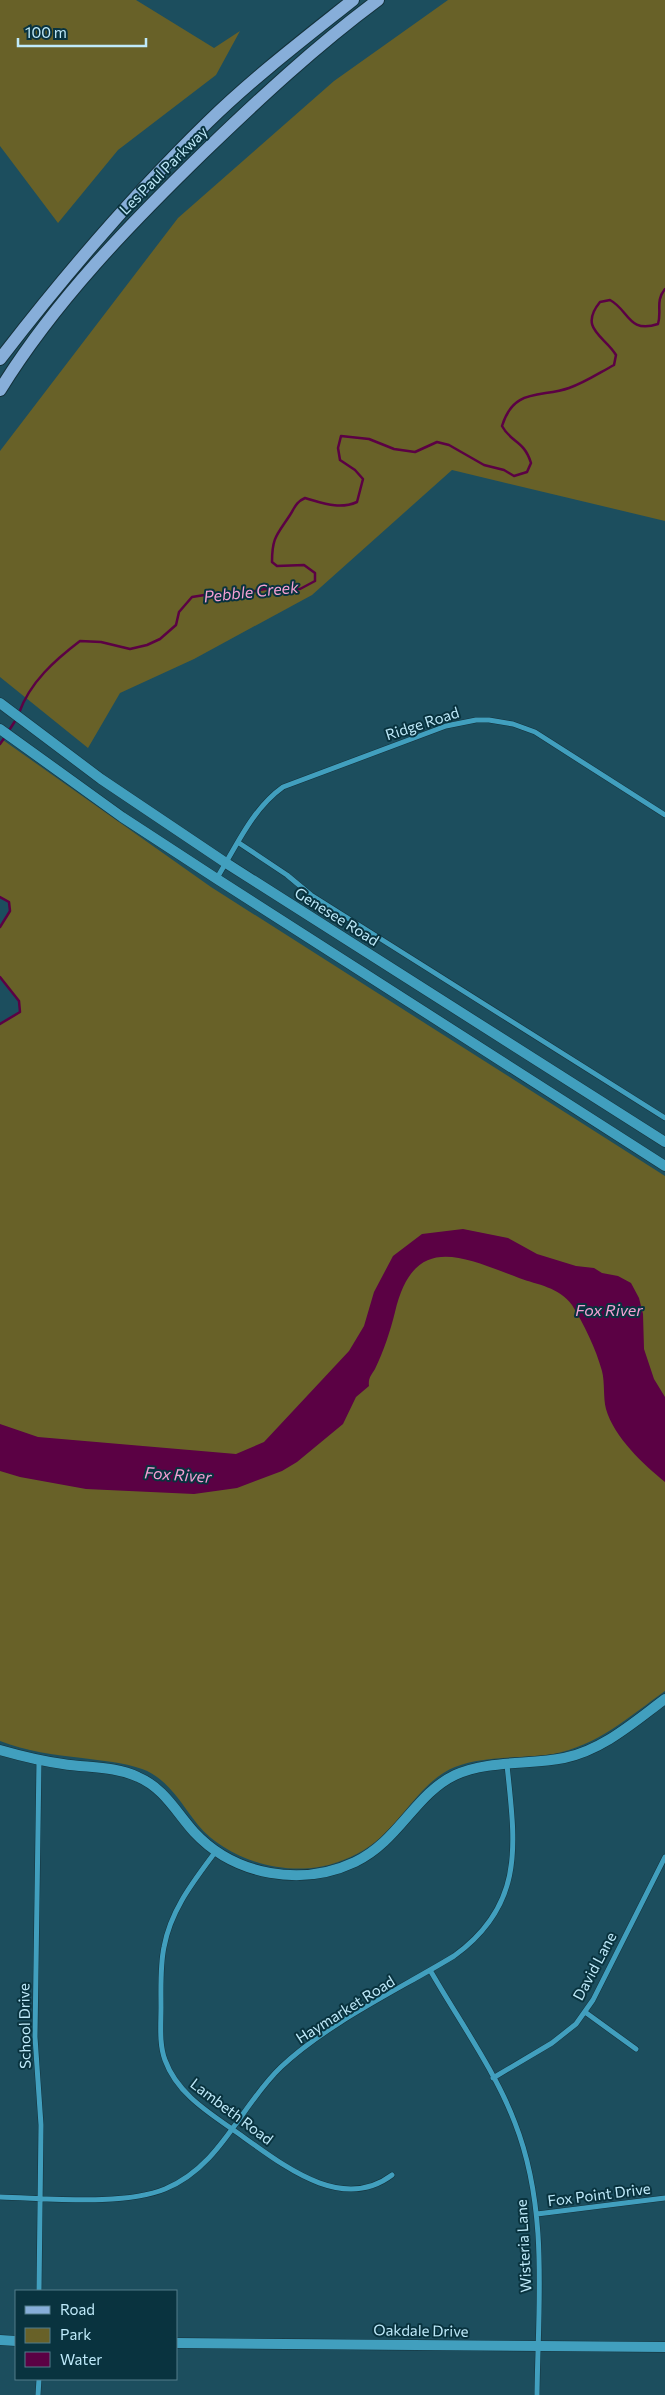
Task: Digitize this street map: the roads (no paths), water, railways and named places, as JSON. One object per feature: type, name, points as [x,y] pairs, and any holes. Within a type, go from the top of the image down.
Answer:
[{"type":"main road","name":"Les Paul Parkway","points":[[0,359],[69,272],[142,188],[209,121],[272,65],[353,0]]},
{"type":"main road","name":"Les Paul Parkway","points":[[0,390],[17,363],[75,288],[148,208],[190,165],[286,76],[347,23],[378,0]]},
{"type":"main road","name":"Genesee Road","points":[[0,703],[101,779],[226,863],[665,1142]]},
{"type":"main road","points":[[0,729],[122,817],[665,1166]]},
{"type":"main road","points":[[0,1750],[39,1760],[115,1769],[139,1777],[165,1796],[195,1833],[216,1851],[244,1866],[275,1874],[297,1876],[328,1872],[356,1861],[382,1845],[441,1783],[465,1771],[559,1759],[585,1752],[607,1741],[665,1699]]},
{"type":"main road","points":[[0,2340],[15,2341]]},
{"type":"main road","name":"Oakdale Drive","points":[[178,2342],[665,2347]]},
{"type":"street","name":"Ridge Road","points":[[217,879],[268,798],[283,787],[446,726],[476,720],[502,721],[535,732],[665,815]]},
{"type":"street","name":"Genesee Road","points":[[239,843],[288,875],[311,895],[665,1118]]},
{"type":"street","name":"School Drive","points":[[39,1760],[35,2036],[41,2124],[39,2290]]},
{"type":"street","name":"Haymarket Road","points":[[0,2197],[125,2198],[165,2189],[196,2171],[213,2156],[268,2081],[309,2044],[454,1956],[476,1938],[497,1910],[509,1881],[514,1850],[507,1765]]},
{"type":"street","name":"Lambeth Road","points":[[216,1851],[183,1897],[169,1928],[162,1961],[161,2042],[165,2060],[180,2088],[232,2129],[292,2171],[325,2185],[364,2188],[381,2184],[392,2176]]},
{"type":"street","name":"David Lane","points":[[493,2078],[552,2044],[576,2024],[593,2000],[665,1857]]},
{"type":"street","name":"Wisteria Lane","points":[[430,1970],[493,2078],[516,2124],[533,2190],[539,2242],[537,2395]]},
{"type":"street","points":[[585,2012],[636,2049]]},
{"type":"street","name":"Fox Point Drive","points":[[537,2214],[665,2198]]},
{"type":"street","points":[[38,2395],[39,2380]]},
{"type":"water","name":"Fox River","points":[[463,1229],[508,1238],[537,1254],[576,1266],[594,1268],[602,1273],[618,1276],[631,1283],[639,1298],[643,1314],[644,1349],[654,1379],[665,1397],[665,1482],[622,1440],[610,1419],[605,1404],[602,1371],[596,1354],[581,1320],[567,1299],[548,1287],[478,1263],[459,1258],[442,1257],[427,1260],[414,1270],[403,1287],[384,1348],[369,1379],[369,1386],[356,1397],[343,1424],[297,1462],[282,1471],[237,1488],[194,1494],[86,1489],[20,1477],[0,1471],[0,1424],[38,1437],[236,1454],[264,1442],[349,1351],[364,1326],[374,1292],[393,1256],[422,1234]]},
{"type":"waterway","name":"Pebble Creek","points":[[19,713],[30,691],[44,672],[80,641],[101,642],[130,649],[147,645],[160,639],[176,625],[179,612],[192,597],[211,594],[240,594],[265,589],[300,589],[315,581],[315,573],[304,565],[277,566],[272,562],[274,541],[296,505],[305,498],[337,506],[357,502],[363,479],[355,470],[340,460],[338,448],[341,436],[369,439],[394,449],[415,452],[437,442],[449,445],[484,465],[504,470],[514,476],[527,472],[531,463],[525,450],[509,436],[502,426],[507,414],[521,399],[575,386],[614,365],[616,355],[592,326],[594,311],[600,302],[610,300],[630,320],[641,326],[648,326],[658,324],[659,302],[665,289]]},
{"type":"waterway","name":"Pebble Creek","points":[[8,732],[17,718]]},
{"type":"waterway","name":"Pebble Creek","points":[[0,744],[5,737]]},
{"type":"waterway","name":"Pebble Creek","points":[[0,897],[9,902],[10,911],[0,927]]},
{"type":"waterway","name":"Pebble Creek","points":[[0,977],[19,1001],[20,1012],[0,1024]]}]
